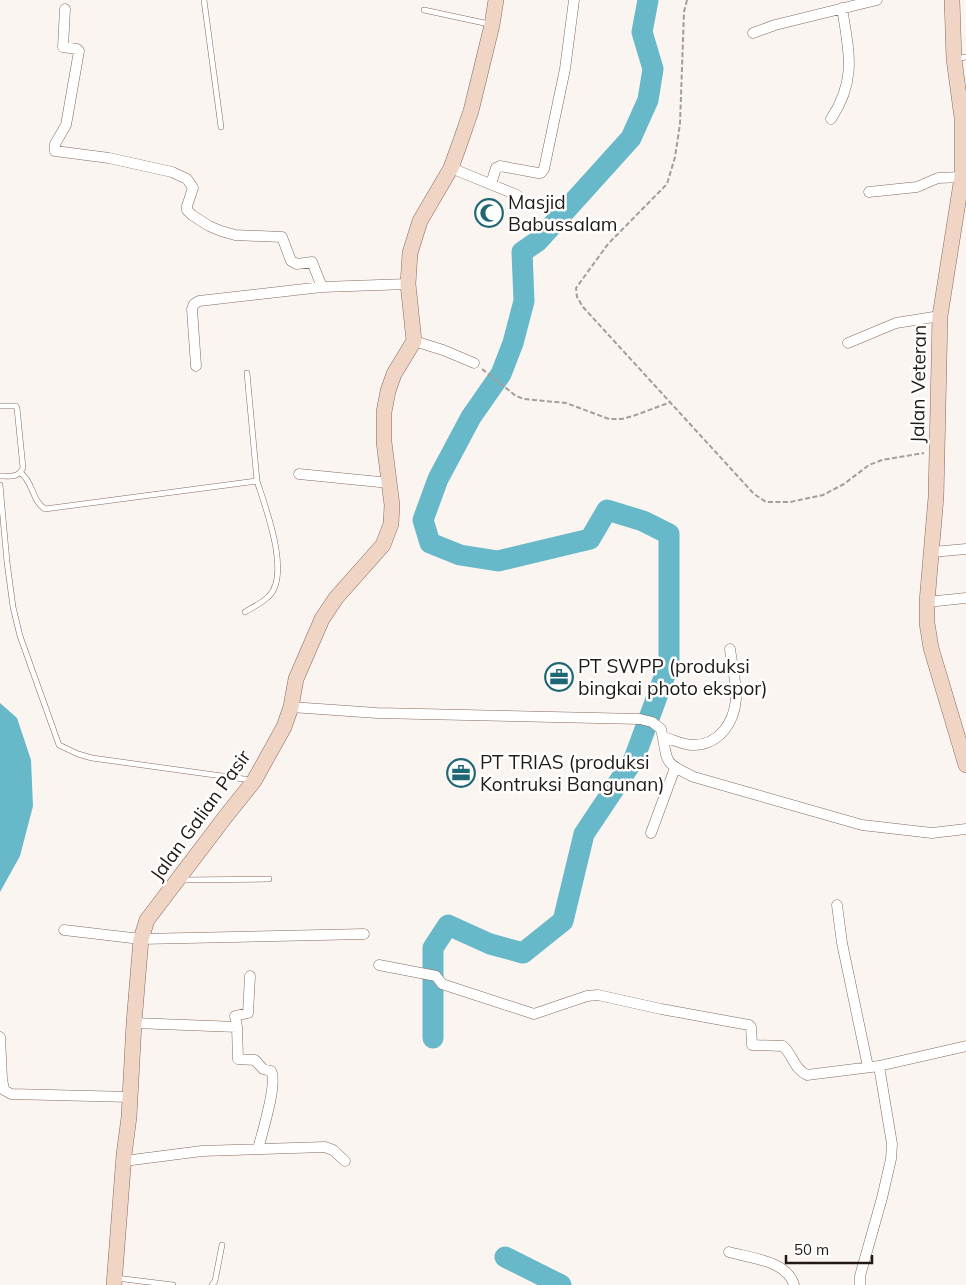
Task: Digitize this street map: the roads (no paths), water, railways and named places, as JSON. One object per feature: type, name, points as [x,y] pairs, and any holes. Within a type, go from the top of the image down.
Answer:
[{"type":"street","points":[[474,363],[443,350],[414,341],[408,284],[410,253],[413,240],[420,221],[451,168],[471,111],[492,25],[496,0]]},
{"type":"street","points":[[491,184],[496,168],[500,166],[538,174],[544,169],[565,68],[574,0]]},
{"type":"street","points":[[753,33],[775,25],[877,0]]},
{"type":"street","name":"Jalan Veteran","points":[[952,0],[960,58],[962,177],[940,316],[936,498],[927,602],[927,623],[932,648],[966,765]]},
{"type":"street","points":[[831,119],[841,103],[848,81],[848,49],[842,8]]},
{"type":"street","points":[[65,9],[63,47],[79,51],[66,125],[54,144],[55,150],[109,158],[172,172],[187,179],[193,188],[187,206],[187,210],[192,215],[209,226],[235,235],[282,237],[292,261],[297,264],[312,262],[322,287]]},
{"type":"street","points":[[451,168],[517,195]]},
{"type":"street","points":[[869,192],[917,187],[938,178],[962,177]]},
{"type":"street","points":[[196,366],[192,309],[194,304],[199,301],[322,287],[408,284]]},
{"type":"street","points":[[848,343],[896,323],[940,316]]},
{"type":"street","name":"Jalan Galian Pasir","points":[[115,1281],[131,1097],[134,1023],[141,939],[147,920],[254,781],[284,727],[291,707],[296,679],[322,620],[336,598],[383,545],[391,524],[390,483],[384,442],[384,412],[394,374],[414,341]]},
{"type":"street","points":[[299,474],[390,483]]},
{"type":"street","points":[[932,552],[966,548]]},
{"type":"street","points":[[927,602],[966,598]]},
{"type":"street","points":[[663,737],[692,745],[712,740],[723,733],[731,723],[736,699],[730,649]]},
{"type":"street","points":[[291,707],[377,713],[640,718],[652,722],[661,729],[664,754],[668,761],[675,768],[694,777],[862,825],[932,833],[966,829]]},
{"type":"street","points":[[651,833],[675,768]]},
{"type":"street","points":[[837,905],[842,943],[892,1144],[891,1159],[860,1276],[860,1285]]},
{"type":"street","points":[[64,930],[141,939],[364,934]]},
{"type":"street","points":[[378,965],[433,976],[442,984],[534,1014],[587,996],[598,995],[660,1009],[749,1025],[751,1027],[752,1045],[783,1046],[788,1050],[798,1068],[807,1075],[874,1066],[966,1046]]},
{"type":"street","points":[[250,976],[248,1013],[235,1016],[238,1059],[255,1060],[263,1069],[271,1071],[273,1074],[271,1095],[258,1149]]},
{"type":"street","points":[[134,1023],[237,1027]]},
{"type":"street","points":[[0,1036],[3,1085],[4,1090],[11,1094],[131,1097]]},
{"type":"street","points":[[124,1161],[202,1151],[325,1147],[333,1150],[345,1161]]},
{"type":"street","points":[[729,1252],[756,1257],[770,1263],[788,1274],[794,1285]]},
{"type":"lane","points":[[204,0],[221,127]]},
{"type":"lane","points":[[424,10],[492,25]]},
{"type":"lane","points":[[245,612],[269,597],[278,578],[277,547],[257,481],[247,373]]},
{"type":"lane","points":[[0,406],[16,406],[17,408],[23,468],[21,473],[16,476],[0,476]]},
{"type":"lane","points":[[21,473],[27,478],[39,505],[45,509],[257,481]]},
{"type":"lane","points":[[0,485],[13,607],[20,636],[59,745],[92,758],[254,781]]},
{"type":"lane","points":[[178,880],[269,878]]},
{"type":"lane","points":[[212,1285],[215,1281],[222,1245]]},
{"type":"lane","points":[[115,1281],[173,1285]]},
{"type":"water","points":[[0,703],[17,718],[31,760],[33,806],[20,856],[0,892]]},
{"type":"waterway","points":[[433,1038],[433,948],[448,925],[490,944],[523,953],[563,921],[584,834],[634,759],[669,664],[669,534],[643,521],[607,510],[590,539],[498,561],[460,555],[430,543],[423,520],[438,479],[471,417],[501,374],[513,343],[524,301],[522,252],[538,241],[631,138],[648,100],[653,69],[642,32],[648,0]]},
{"type":"waterway","points":[[505,1257],[561,1285]]},
{"type":"place","name":"Masjid Babussalam","points":[[489,213]]},
{"type":"place","name":"PT SWPP (produksi bingkai photo ekspor)","points":[[559,677]]},
{"type":"place","name":"PT TRIAS (produksi Kontruksi Bangunan)","points":[[461,773]]}]
